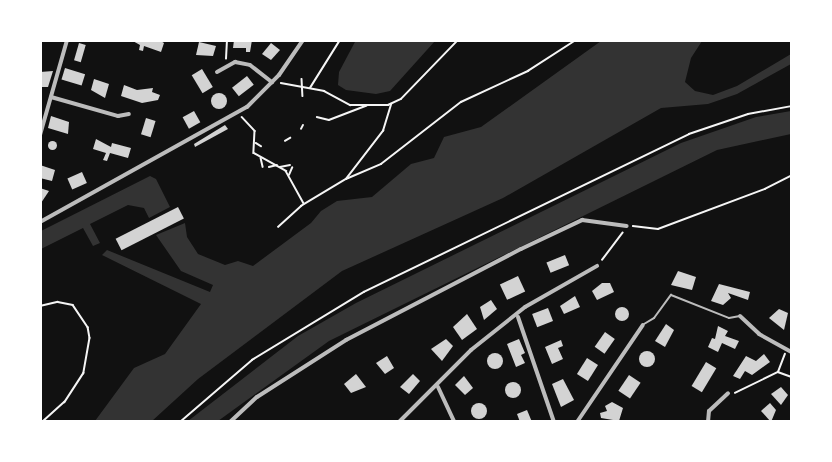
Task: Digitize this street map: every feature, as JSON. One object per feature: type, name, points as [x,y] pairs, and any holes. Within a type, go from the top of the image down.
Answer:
[{"type":"street","points":[[40,135],[67,40]]},
{"type":"street","points":[[40,222],[238,112],[273,80],[303,40]]},
{"type":"street","points":[[217,72],[229,66],[250,65],[273,80]]},
{"type":"street","points":[[51,97],[118,117],[129,114]]},
{"type":"street","points":[[40,111],[47,113]]},
{"type":"street","points":[[230,422],[257,397],[346,340],[521,249],[582,220],[627,226]]},
{"type":"street","points":[[399,422],[438,387],[443,376],[471,350],[518,317],[525,307],[564,282],[597,266]]},
{"type":"street","points":[[740,316],[759,334],[789,351]]},
{"type":"street","points":[[518,317],[554,422]]},
{"type":"street","points":[[577,422],[643,325]]},
{"type":"street","points":[[438,387],[454,422]]},
{"type":"street","points":[[708,422],[709,411],[728,393]]},
{"type":"lane","points":[[643,325],[654,318],[671,295],[729,318],[740,316]]},
{"type":"path","points":[[228,40],[225,57],[229,66]]},
{"type":"path","points":[[309,89],[340,40]]},
{"type":"path","points":[[273,80],[303,90],[324,91],[350,105],[391,103],[401,99],[458,40]]},
{"type":"path","points":[[278,227],[305,204],[346,179],[381,164],[460,102],[528,71],[576,40]]},
{"type":"path","points":[[302,79],[303,96]]},
{"type":"path","points":[[346,179],[383,131],[391,103]]},
{"type":"path","points":[[317,117],[329,120],[366,106]]},
{"type":"path","points":[[180,422],[252,360],[364,292],[689,134],[748,114],[792,106]]},
{"type":"path","points":[[238,112],[255,131],[255,153],[278,166],[289,176],[305,204]]},
{"type":"path","points":[[301,129],[303,125]]},
{"type":"path","points":[[285,141],[290,138]]},
{"type":"path","points":[[255,142],[261,146]]},
{"type":"path","points":[[261,152],[262,167]]},
{"type":"path","points":[[269,167],[290,165]]},
{"type":"path","points":[[289,176],[292,168]]},
{"type":"path","points":[[597,266],[627,226],[658,229],[765,189],[792,175]]},
{"type":"path","points":[[40,306],[58,302],[73,305],[88,327],[90,338],[84,374],[65,402],[43,422]]},
{"type":"path","points":[[728,393],[741,392],[778,372],[789,351]]},
{"type":"path","points":[[778,372],[792,377]]},
{"type":"shaded area","points":[[356,40],[435,41],[390,91],[376,94],[346,90],[338,85],[339,72]]},
{"type":"shaded area","points":[[601,41],[702,41],[691,58],[685,82],[695,91],[713,95],[737,86],[791,54],[791,64],[737,94],[708,104],[661,108],[503,198],[342,271],[198,379],[152,421],[95,421],[134,368],[165,354],[201,304],[102,255],[107,250],[210,292],[213,285],[181,271],[156,235],[185,223],[187,237],[198,254],[225,265],[238,261],[253,266],[311,223],[321,211],[337,201],[372,197],[411,164],[434,158],[444,137],[481,127]]},
{"type":"shaded area","points":[[791,111],[791,134],[717,150],[329,341],[218,421],[188,421],[298,336],[356,303],[681,143],[756,117]]},
{"type":"shaded area","points":[[150,176],[156,179],[170,207],[149,218],[144,208],[128,205],[90,224],[100,243],[93,246],[83,228],[41,249],[41,231]]},
{"type":"building","points":[[131,40],[159,40],[164,43],[161,52],[144,46],[143,51],[139,50],[140,45]]},
{"type":"building","points":[[234,40],[252,40],[250,52],[246,52],[246,48],[233,48]]},
{"type":"building","points":[[199,42],[216,46],[213,56],[196,55]]},
{"type":"building","points":[[79,43],[86,45],[81,62],[74,60]]},
{"type":"building","points":[[271,43],[280,50],[271,60],[262,54]]},
{"type":"building","points":[[65,68],[85,74],[82,86],[61,79]]},
{"type":"building","points":[[202,69],[213,87],[203,93],[192,75]]},
{"type":"building","points":[[53,71],[48,87],[41,87],[40,72]]},
{"type":"building","points":[[247,76],[254,85],[239,96],[232,88]]},
{"type":"building","points":[[94,79],[109,84],[105,98],[91,90]]},
{"type":"building","points":[[124,85],[137,90],[153,88],[152,92],[160,95],[158,100],[142,103],[121,96]]},
{"type":"building","points":[[219,93],[225,95],[227,101],[225,107],[219,109],[213,107],[211,101],[213,95]]},
{"type":"building","points":[[194,111],[200,122],[189,129],[183,117]]},
{"type":"building","points":[[51,116],[69,122],[68,134],[48,128]]},
{"type":"building","points":[[146,118],[156,121],[151,137],[141,134]]},
{"type":"building","points":[[225,125],[228,129],[195,147],[194,144]]},
{"type":"building","points":[[96,139],[111,147],[112,143],[131,148],[128,158],[110,153],[107,161],[103,160],[106,153],[93,149]]},
{"type":"building","points":[[52,141],[56,145],[52,149],[48,145]]},
{"type":"building","points":[[40,165],[55,170],[52,181],[40,178]]},
{"type":"building","points":[[82,172],[87,183],[72,189],[67,179]]},
{"type":"building","points":[[40,188],[49,191],[41,203],[40,203]]},
{"type":"building","points":[[178,207],[184,219],[122,250],[116,239]]},
{"type":"building","points":[[565,255],[569,265],[551,273],[546,262]]},
{"type":"building","points":[[678,271],[696,277],[692,290],[671,285]]},
{"type":"building","points":[[518,276],[525,291],[507,300],[500,284]]},
{"type":"building","points":[[602,283],[610,283],[614,292],[597,300],[592,291]]},
{"type":"building","points":[[719,284],[750,292],[748,300],[728,293],[731,298],[723,305],[711,301]]},
{"type":"building","points":[[575,296],[580,307],[564,314],[560,306]]},
{"type":"building","points":[[491,300],[497,309],[484,320],[480,307]]},
{"type":"building","points":[[619,307],[625,307],[629,314],[625,321],[619,321],[615,317],[615,311]]},
{"type":"building","points":[[548,308],[553,321],[537,327],[532,314]]},
{"type":"building","points":[[779,309],[788,313],[784,330],[769,318]]},
{"type":"building","points":[[467,314],[477,329],[462,340],[453,327]]},
{"type":"building","points":[[666,324],[674,330],[665,347],[655,341]]},
{"type":"building","points":[[718,326],[728,331],[725,336],[739,341],[735,349],[722,343],[718,352],[708,347],[712,338],[715,339]]},
{"type":"building","points":[[605,332],[615,339],[605,354],[595,347]]},
{"type":"building","points":[[446,339],[453,346],[442,361],[431,349]]},
{"type":"building","points":[[519,339],[525,353],[521,355],[525,363],[516,367],[507,344]]},
{"type":"building","points":[[561,340],[563,346],[558,348],[563,359],[552,364],[545,347]]},
{"type":"building","points":[[647,351],[655,359],[647,367],[639,359]]},
{"type":"building","points":[[495,353],[503,361],[495,369],[487,361]]},
{"type":"building","points":[[764,354],[770,362],[752,375],[745,371],[740,379],[733,376],[746,356],[756,361]]},
{"type":"building","points":[[387,356],[394,368],[385,374],[376,363]]},
{"type":"building","points":[[587,358],[598,365],[588,381],[577,374]]},
{"type":"building","points":[[706,362],[716,368],[702,392],[692,386]]},
{"type":"building","points":[[356,374],[366,387],[351,393],[344,384]]},
{"type":"building","points":[[413,374],[420,381],[409,394],[400,387]]},
{"type":"building","points":[[629,375],[641,383],[630,399],[618,391]]},
{"type":"building","points":[[464,376],[473,388],[465,395],[455,385]]},
{"type":"building","points":[[563,379],[574,400],[561,407],[552,384]]},
{"type":"building","points":[[513,382],[521,390],[513,398],[505,390]]},
{"type":"building","points":[[781,387],[788,395],[781,405],[771,394]]},
{"type":"building","points":[[612,402],[623,408],[619,421],[601,418],[600,413],[607,411],[605,406]]},
{"type":"building","points":[[479,403],[485,405],[487,411],[485,417],[479,419],[473,417],[471,411],[473,405]]},
{"type":"building","points":[[770,403],[776,410],[771,422],[761,411]]},
{"type":"building","points":[[527,410],[532,422],[520,422],[517,414]]}]
